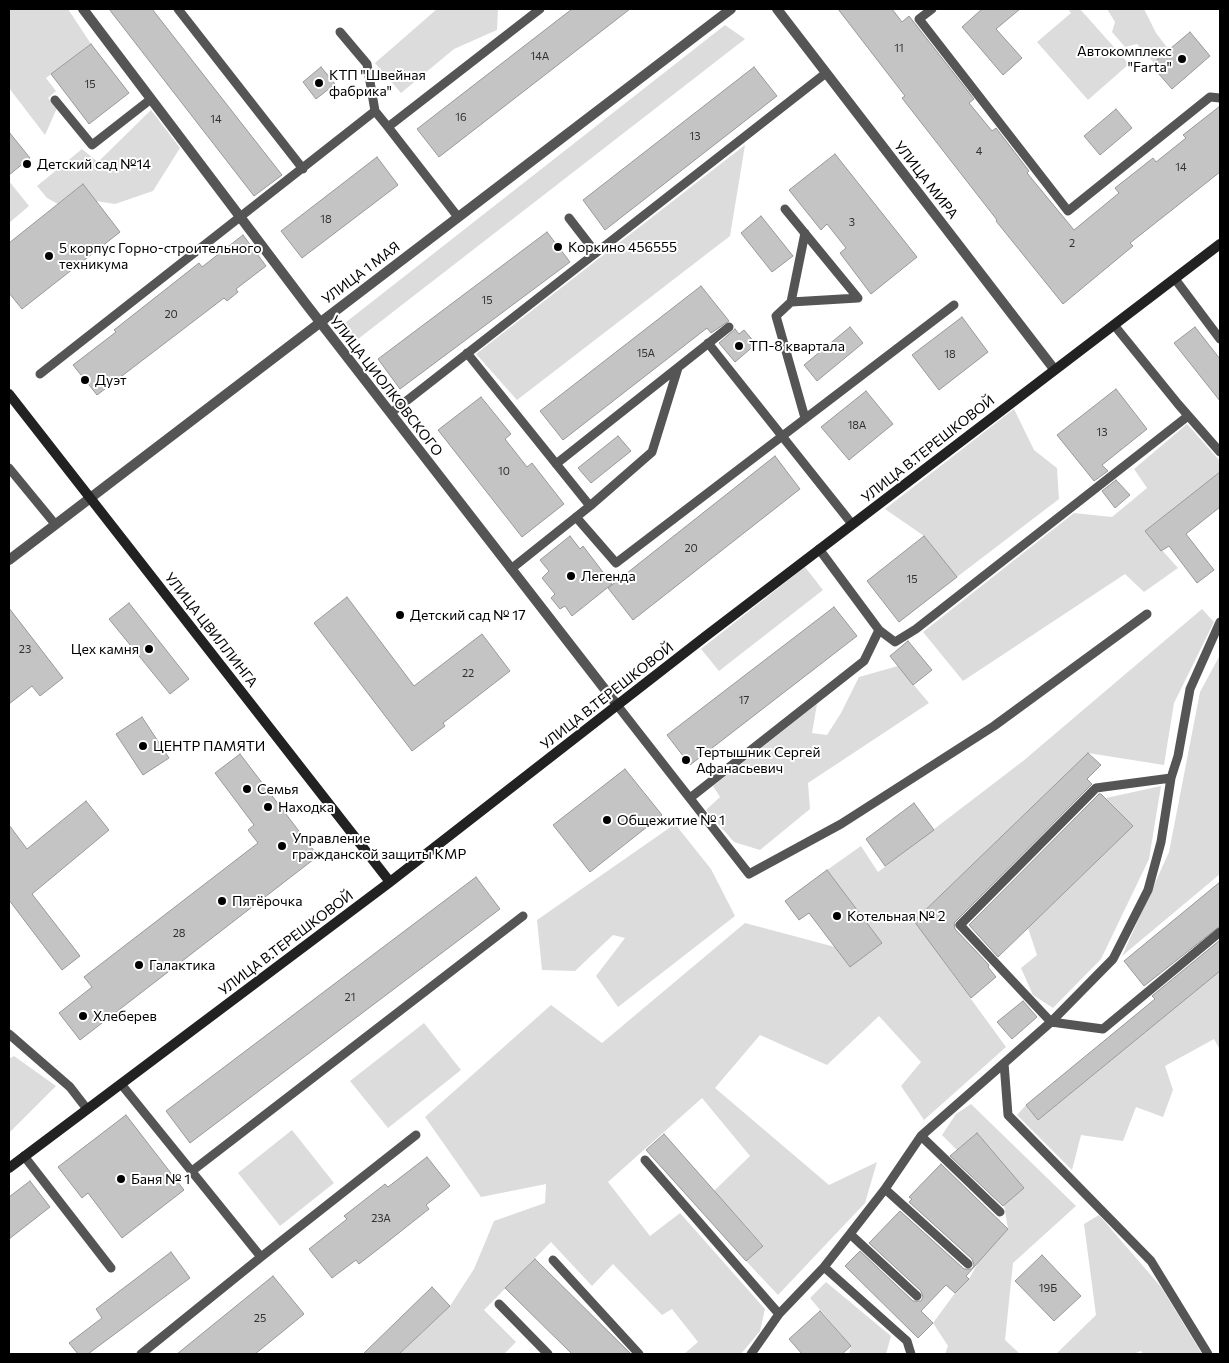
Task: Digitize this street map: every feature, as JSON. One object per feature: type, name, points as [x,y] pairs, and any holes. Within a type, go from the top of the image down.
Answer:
[{"type":"main road","name":"УЛИЦА В.ТЕРЕШКОВОЙ","points":[[9,1168],[390,882],[819,549],[1220,244]]},
{"type":"main road","name":"УЛИЦА ЦВИЛЛИНГА","points":[[9,394],[390,882]]},
{"type":"street","name":"УЛИЦА ЦИОЛКОВСКОГО","points":[[83,9],[320,322],[617,705]]},
{"type":"street","name":"УЛИЦА 1 МАЯ","points":[[9,560],[731,9]]},
{"type":"street","name":"УЛИЦА МИРА","points":[[777,9],[1054,369]]},
{"type":"lane","points":[[178,9],[302,169]]},
{"type":"lane","points":[[388,127],[540,9]]},
{"type":"lane","points":[[932,9],[919,19],[1068,211],[1210,97],[1220,98]]},
{"type":"lane","points":[[340,32],[367,64],[375,111],[458,217]]},
{"type":"lane","points":[[391,413],[826,73]]},
{"type":"lane","points":[[55,100],[92,145],[151,99]]},
{"type":"lane","points":[[40,374],[375,111]]},
{"type":"lane","points":[[785,209],[858,298],[791,302]]},
{"type":"lane","points":[[569,218],[596,253]]},
{"type":"lane","points":[[805,233],[791,302],[776,316],[806,418]]},
{"type":"lane","points":[[1175,279],[1220,339]]},
{"type":"lane","points":[[576,517],[616,563],[954,305]]},
{"type":"lane","points":[[1114,324],[1188,416],[1220,452]]},
{"type":"lane","points":[[556,464],[729,327]]},
{"type":"lane","points":[[708,343],[852,524]]},
{"type":"lane","points":[[467,353],[590,506]]},
{"type":"lane","points":[[511,569],[590,506],[652,452],[678,368]]},
{"type":"lane","points":[[819,549],[880,630],[895,642],[916,629],[1188,416]]},
{"type":"lane","points":[[9,468],[55,524]]},
{"type":"lane","points":[[617,705],[749,874],[841,824],[994,726],[1147,614]]},
{"type":"lane","points":[[751,1354],[779,1314],[824,1267],[850,1234],[921,1136],[1051,1022],[1112,959],[1148,890],[1161,842],[1171,778],[1178,756],[1190,689],[1220,622]]},
{"type":"lane","points":[[690,798],[864,661],[880,630]]},
{"type":"lane","points":[[1171,778],[1096,788],[960,925],[1051,1022],[1103,1029],[1220,932]]},
{"type":"lane","points":[[192,1171],[523,916]]},
{"type":"lane","points":[[9,1034],[70,1087],[87,1109]]},
{"type":"lane","points":[[1004,1063],[1008,1115],[1151,1261],[1208,1354]]},
{"type":"lane","points":[[121,1084],[261,1256]]},
{"type":"lane","points":[[141,1354],[261,1256],[416,1135]]},
{"type":"lane","points":[[921,1136],[1000,1212]]},
{"type":"lane","points":[[24,1156],[111,1268]]},
{"type":"lane","points":[[645,1160],[779,1314]]},
{"type":"lane","points":[[884,1189],[968,1264]]},
{"type":"lane","points":[[850,1234],[917,1296]]},
{"type":"lane","points":[[553,1260],[639,1354]]},
{"type":"lane","points":[[824,1267],[907,1342],[911,1354]]},
{"type":"lane","points":[[500,1304],[548,1354]]},
{"type":"shaded area","points":[[9,9],[68,9],[91,44],[46,78],[56,91],[48,98],[57,108],[45,135],[9,88]]},
{"type":"shaded area","points":[[437,9],[498,9],[497,30],[454,49],[401,93],[375,63]]},
{"type":"shaded area","points":[[1068,9],[1080,9],[1129,64],[1088,100],[1037,42],[1071,13]]},
{"type":"shaded area","points":[[1107,9],[1144,9],[1156,33],[1169,50],[1154,63],[1137,44],[1125,47],[1112,32],[1115,22]]},
{"type":"shaded area","points":[[725,25],[745,39],[349,346],[336,330]]},
{"type":"shaded area","points":[[151,110],[180,148],[153,191],[115,204],[96,201],[83,184],[58,204],[47,198],[37,186],[82,149],[98,162]]},
{"type":"shaded area","points":[[745,145],[730,236],[517,400],[476,354]]},
{"type":"shaded area","points":[[9,181],[29,206],[9,223]]},
{"type":"shaded area","points":[[1014,409],[1034,450],[1057,468],[1059,499],[957,577],[924,536],[885,509]]},
{"type":"shaded area","points":[[1187,424],[1220,461],[1220,472],[1145,531],[1178,568],[1144,592],[1125,574],[963,681],[923,632],[1074,513],[1112,517],[1147,488],[1134,469]]},
{"type":"shaded area","points":[[805,567],[823,590],[719,671],[701,649]]},
{"type":"shaded area","points":[[1202,609],[1214,622],[1174,703],[1164,765],[1088,753],[914,921],[1006,1047],[924,1120],[901,1086],[921,1062],[879,1016],[827,1065],[760,1035],[715,1088],[829,1185],[877,1162],[865,1203],[778,1295],[746,1261],[763,1245],[714,1191],[750,1156],[702,1098],[608,1182],[650,1236],[680,1213],[765,1309],[760,1331],[741,1354],[684,1354],[698,1342],[672,1309],[662,1315],[613,1264],[592,1286],[551,1242],[484,1310],[516,1342],[504,1354],[399,1354],[450,1306],[474,1269],[494,1221],[545,1203],[546,1184],[481,1197],[425,1117],[551,1005],[602,1043],[745,923],[835,947],[850,967],[882,943],[827,870],[861,846],[878,872],[1023,761]]},
{"type":"shaded area","points":[[1220,655],[1220,874],[1122,956],[1169,852],[1200,692]]},
{"type":"shaded area","points":[[898,666],[929,703],[808,783],[810,809],[760,850],[734,842],[706,810],[720,797],[713,786],[817,704],[812,733],[827,735],[841,713],[859,677]]},
{"type":"shaded area","points":[[1161,786],[1149,859],[1101,959],[1053,1008],[1033,995],[1021,968],[1037,955],[1028,928],[1133,826],[1106,798]]},
{"type":"shaded area","points":[[675,824],[711,869],[735,916],[618,1007],[596,976],[625,938],[613,935],[575,971],[542,970],[537,920]]},
{"type":"shaded area","points":[[1220,971],[1220,1050],[1214,1039],[1165,1066],[1173,1090],[1163,1117],[1136,1107],[1123,1141],[1081,1135],[1072,1170],[1017,1115],[1026,1105],[1038,1120]]},
{"type":"shaded area","points":[[424,1023],[461,1070],[388,1128],[350,1081]]},
{"type":"shaded area","points":[[14,1056],[56,1086],[9,1133],[9,1059]]},
{"type":"shaded area","points":[[971,1104],[1076,1206],[1013,1263],[1005,1340],[1020,1354],[945,1354],[948,1346],[933,1323],[955,1293],[969,1279],[979,1261],[1008,1229],[1004,1205],[1024,1188],[977,1133],[957,1150],[942,1135],[956,1114]]},
{"type":"shaded area","points":[[292,1130],[334,1183],[280,1226],[238,1173]]},
{"type":"shaded area","points":[[1099,1215],[1161,1287],[1202,1354],[1143,1354],[1141,1351],[1133,1354],[1056,1354],[1096,1315],[1084,1224]]},
{"type":"shaded area","points":[[826,1282],[891,1336],[886,1354],[849,1354],[851,1346],[810,1298]]},
{"type":"building","points":[[109,9],[152,9],[282,175],[254,196]]},
{"type":"building","points":[[572,9],[630,9],[439,157],[417,129]]},
{"type":"building","points":[[838,9],[892,9],[902,22],[909,16],[974,99],[969,103],[992,131],[996,128],[1029,171],[1027,173],[1074,230],[1119,193],[1115,188],[1153,158],[1156,162],[1186,138],[1183,135],[1220,106],[1220,172],[1130,243],[1133,246],[1063,304],[996,221],[902,98],[905,96]]},
{"type":"building","points":[[982,9],[1020,9],[996,29],[1022,58],[1003,75],[962,27]]},
{"type":"building","name":"Автокомплекс \"Farta\"","points":[[1190,32],[1210,56],[1172,89],[1151,65]]},
{"type":"building","points":[[91,44],[129,93],[89,124],[51,74]]},
{"type":"building","name":"КТП \"Швейная фабрика\"","points":[[321,67],[335,84],[316,99],[303,82]]},
{"type":"building","points":[[754,67],[777,96],[605,230],[583,200]]},
{"type":"building","points":[[1116,109],[1132,128],[1100,155],[1084,136]]},
{"type":"building","points":[[9,132],[30,158],[9,175]]},
{"type":"building","points":[[835,154],[917,257],[871,294],[840,253],[846,248],[827,224],[821,230],[789,190]]},
{"type":"building","points":[[377,157],[398,185],[302,258],[281,231]]},
{"type":"building","name":"5 корпус Горно-строительного техникума","points":[[83,184],[120,232],[22,309],[9,293],[9,243]]},
{"type":"building","points":[[761,216],[793,256],[772,272],[741,233]]},
{"type":"building","points":[[547,232],[570,262],[400,389],[378,359]]},
{"type":"building","points":[[243,235],[266,266],[236,289],[238,292],[227,301],[224,298],[97,395],[73,365],[199,263],[202,267]]},
{"type":"building","points":[[701,286],[729,321],[711,333],[707,328],[563,440],[540,411]]},
{"type":"building","points":[[962,317],[988,352],[939,390],[912,355]]},
{"type":"building","points":[[850,327],[863,343],[817,381],[804,365]]},
{"type":"building","points":[[1195,327],[1220,359],[1220,401],[1174,343]]},
{"type":"building","name":"ТП-8 квартала","points":[[735,329],[739,334],[744,330],[756,344],[735,362],[719,343]]},
{"type":"building","points":[[1116,389],[1147,429],[1102,465],[1108,471],[1094,481],[1057,435]]},
{"type":"building","points":[[866,391],[893,424],[849,460],[821,427]]},
{"type":"building","points":[[481,397],[511,434],[505,439],[527,467],[532,463],[564,504],[522,537],[438,430]]},
{"type":"building","points":[[618,436],[631,451],[591,483],[578,468]]},
{"type":"building","points":[[775,456],[800,489],[633,620],[608,588]]},
{"type":"building","points":[[1220,472],[1220,507],[1186,534],[1214,570],[1197,583],[1169,546],[1161,551],[1145,531]]},
{"type":"building","points":[[1116,480],[1130,495],[1115,508],[1102,491]]},
{"type":"building","name":"Легенда","points":[[570,536],[580,549],[583,546],[612,584],[572,616],[565,606],[560,609],[551,598],[555,594],[542,578],[549,571],[540,560]]},
{"type":"building","points":[[924,536],[957,577],[899,622],[867,581]]},
{"type":"building","points":[[347,597],[414,686],[482,634],[510,671],[443,723],[445,726],[412,751],[314,623]]},
{"type":"building","name":"Цех камня","points":[[129,603],[189,679],[170,694],[109,619]]},
{"type":"building","points":[[834,607],[857,636],[690,765],[667,735]]},
{"type":"building","points":[[9,608],[63,678],[40,696],[32,686],[9,704]]},
{"type":"building","points":[[908,641],[932,670],[913,685],[890,656]]},
{"type":"building","name":"ЦЕНТР ПАМЯТИ","points":[[142,717],[169,758],[143,775],[116,734]]},
{"type":"building","points":[[1088,753],[1101,765],[1087,779],[1092,784],[954,923],[955,929],[989,965],[988,967],[996,977],[971,998],[914,921]]},
{"type":"building","points":[[240,754],[318,856],[80,1040],[59,1013],[92,987],[84,977],[258,843],[248,830],[254,825],[215,773]]},
{"type":"building","name":"Общежитие № 1","points":[[625,769],[662,815],[590,872],[553,825]]},
{"type":"building","points":[[1099,794],[1133,826],[998,957],[969,925]]},
{"type":"building","points":[[86,801],[109,830],[32,894],[80,956],[62,970],[9,900],[9,825],[27,849]]},
{"type":"building","points":[[914,803],[934,830],[885,866],[866,839]]},
{"type":"building","name":"Котельная № 2","points":[[827,870],[882,943],[850,967],[809,913],[799,920],[785,901]]},
{"type":"building","points":[[476,877],[500,909],[190,1143],[166,1111]]},
{"type":"building","points":[[1220,882],[1220,926],[1144,986],[1124,961]]},
{"type":"building","points":[[1220,940],[1220,971],[1038,1120],[1026,1105],[1155,999],[1152,996]]},
{"type":"building","points":[[1023,1001],[1037,1017],[1012,1039],[997,1022]]},
{"type":"building","name":"Баня № 1","points":[[126,1115],[184,1190],[122,1238],[88,1193],[82,1198],[58,1167]]},
{"type":"building","points":[[977,1133],[1024,1188],[1003,1206],[950,1156]]},
{"type":"building","points":[[664,1134],[763,1246],[746,1261],[646,1150]]},
{"type":"building","points":[[427,1157],[450,1186],[426,1205],[429,1209],[386,1243],[359,1264],[356,1260],[332,1278],[309,1249],[347,1219],[344,1216],[385,1184],[388,1187]]},
{"type":"building","points":[[941,1164],[1008,1229],[966,1276],[969,1279],[955,1293],[946,1285],[921,1311],[933,1323],[918,1338],[845,1266],[860,1251],[913,1301],[921,1301],[923,1297],[921,1291],[869,1243],[900,1211],[964,1269],[972,1269],[974,1265],[972,1259],[909,1202],[912,1199],[909,1197]]},
{"type":"building","points":[[30,1181],[50,1207],[9,1239],[9,1197]]},
{"type":"building","points":[[171,1252],[190,1278],[88,1354],[78,1354],[69,1343],[102,1318],[96,1309]]},
{"type":"building","points":[[1042,1255],[1081,1296],[1054,1321],[1015,1281]]},
{"type":"building","points":[[535,1259],[631,1354],[572,1354],[505,1288]]},
{"type":"building","points":[[273,1276],[304,1314],[255,1354],[177,1354]]},
{"type":"building","points":[[432,1287],[450,1306],[399,1354],[363,1354]]},
{"type":"building","points":[[820,1311],[851,1346],[842,1354],[802,1354],[789,1339]]},
{"type":"place","name":"Автокомплекс \"Farta\"","points":[[1182,59]]},
{"type":"place","name":"КТП \"Швейная фабрика\"","points":[[319,83]]},
{"type":"place","name":"Детский сад №14","points":[[27,164]]},
{"type":"place","name":"Коркино 456555","points":[[558,247]]},
{"type":"place","name":"5 корпус Горно-строительного техникума","points":[[49,256]]},
{"type":"place","name":"ТП-8 квартала","points":[[739,346]]},
{"type":"place","name":"Дуэт","points":[[85,380]]},
{"type":"place","name":"Легенда","points":[[571,576]]},
{"type":"place","name":"Детский сад № 17","points":[[400,615]]},
{"type":"place","name":"Цех камня","points":[[149,649]]},
{"type":"place","name":"ЦЕНТР ПАМЯТИ","points":[[143,746]]},
{"type":"place","name":"Тертышник Сергей Афанасьевич","points":[[686,760]]},
{"type":"place","name":"Семья","points":[[247,789]]},
{"type":"place","name":"Находка","points":[[268,807]]},
{"type":"place","name":"Общежитие № 1","points":[[607,820]]},
{"type":"place","name":"Управление гражданской защиты КМР","points":[[282,846]]},
{"type":"place","name":"Пятёрочка","points":[[222,901]]},
{"type":"place","name":"Котельная № 2","points":[[837,916]]},
{"type":"place","name":"Галактика","points":[[139,965]]},
{"type":"place","name":"Хлеберев","points":[[83,1016]]},
{"type":"place","name":"Баня № 1","points":[[121,1179]]}]
